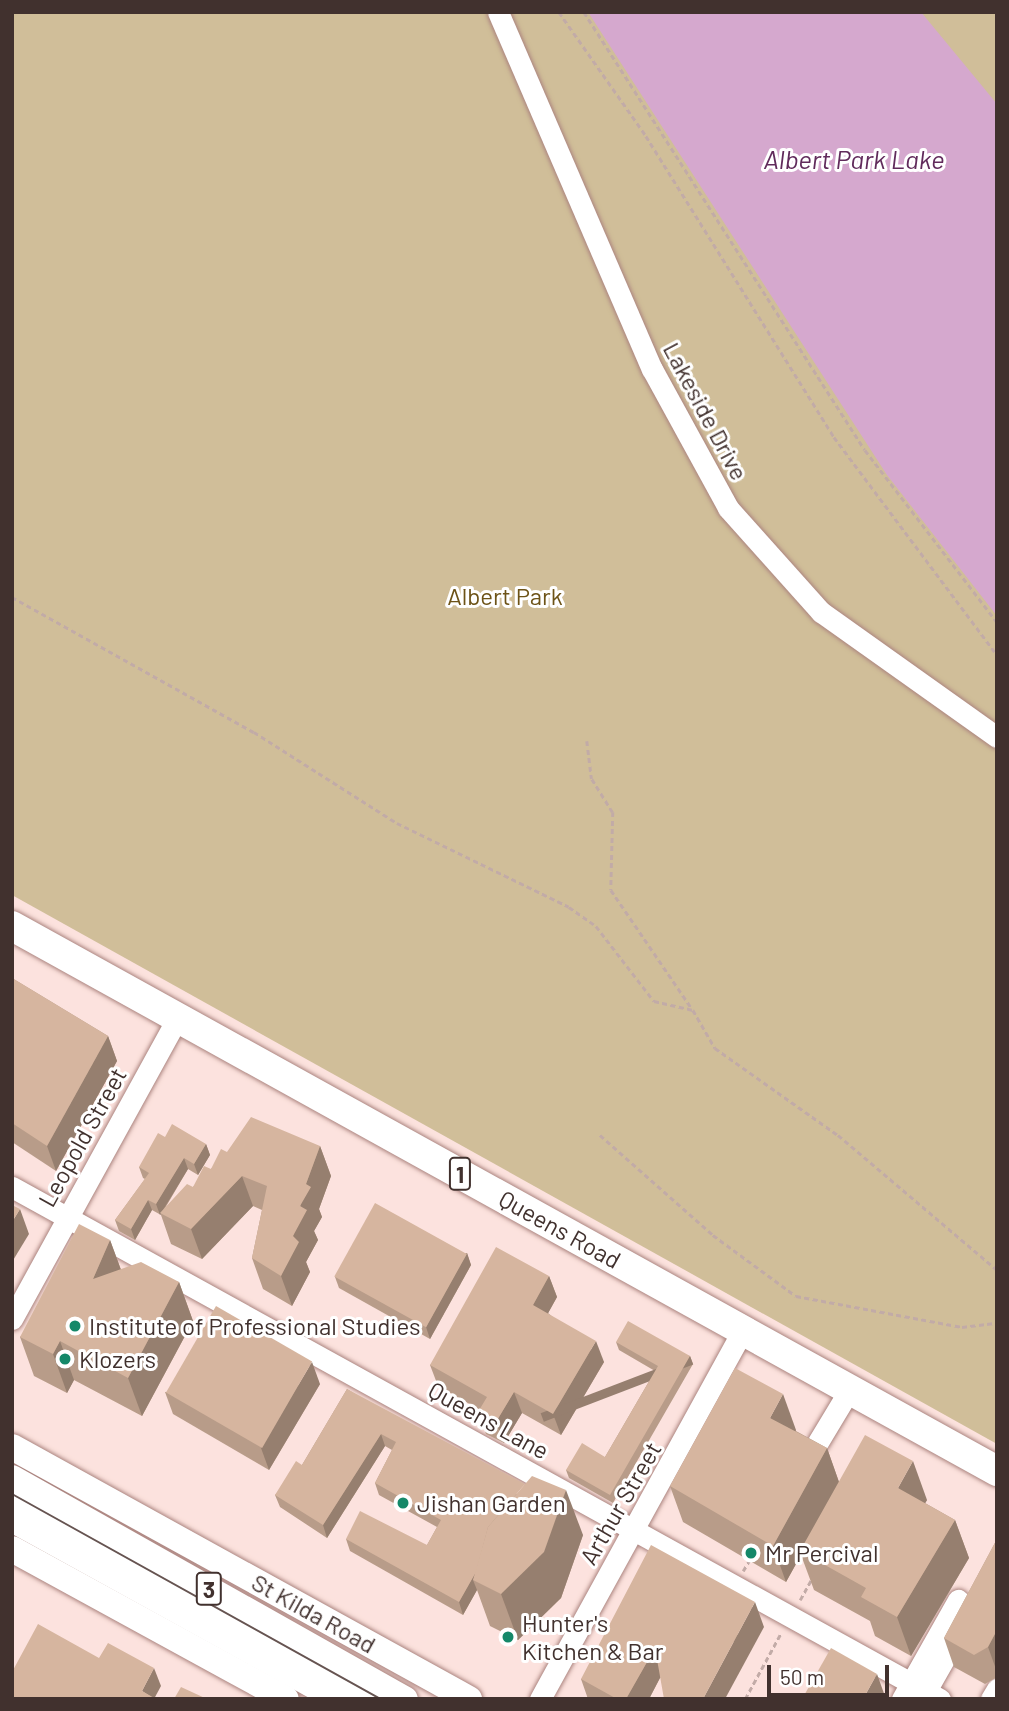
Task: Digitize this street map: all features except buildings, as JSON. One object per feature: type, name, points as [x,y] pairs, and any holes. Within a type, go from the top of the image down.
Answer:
[{"type":"highway","name":"Queens Road","points":[[12,926],[997,1471]]},
{"type":"main road","name":"St Kilda Road","points":[[12,1447],[469,1699]]},
{"type":"main road","name":"St Kilda Road","points":[[12,1478],[405,1699]]},
{"type":"main road","name":"3","points":[[12,1519],[81,1572],[338,1699]]},
{"type":"main road","points":[[12,1549],[81,1572],[286,1699]]},
{"type":"street","name":"Lakeside Drive","points":[[498,12],[652,369],[728,508],[821,612],[997,737]]},
{"type":"street","name":"Leopold Street","points":[[12,1319],[178,1017]]},
{"type":"street","name":"Queens Lane","points":[[12,1186],[790,1617],[841,1657],[920,1693]]},
{"type":"street","name":"Arthur Street","points":[[540,1699],[635,1531],[743,1330]]},
{"type":"street","points":[[818,1442],[850,1389]]},
{"type":"street","points":[[12,1498],[374,1699]]},
{"type":"street","points":[[920,1693],[984,1589]]},
{"type":"street","points":[[920,1693],[958,1600]]},
{"type":"street","points":[[991,1699],[997,1689]]},
{"type":"path","points":[[559,12],[646,136],[834,437],[997,655]]},
{"type":"path","points":[[584,12],[865,450],[997,622]]},
{"type":"path","points":[[12,597],[254,732],[397,823],[569,907],[596,926],[654,1001],[693,1010]]},
{"type":"path","points":[[587,741],[592,779],[612,812],[611,890],[693,1010],[715,1048],[838,1135],[997,1270]]},
{"type":"path","points":[[600,1135],[713,1235],[796,1296],[962,1327],[997,1323]]},
{"type":"path","points":[[745,1699],[815,1572]]},
{"type":"green space","name":"Albert Park","points":[[12,12],[997,12],[997,1444],[12,895]]},
{"type":"water","name":"Albert Park Lake","points":[[588,12],[921,12],[997,104],[997,616],[887,475]]},
{"type":"tram line","points":[[12,1494],[380,1699]]},
{"type":"place","name":"Institute of Professional Studies","points":[[75,1326]]},
{"type":"place","name":"Klozers","points":[[65,1359]]},
{"type":"place","name":"Jishan Garden","points":[[403,1503]]},
{"type":"place","name":"Mr Percival","points":[[751,1553]]},
{"type":"place","name":"Hunter's Kitchen & Bar","points":[[508,1637]]}]
